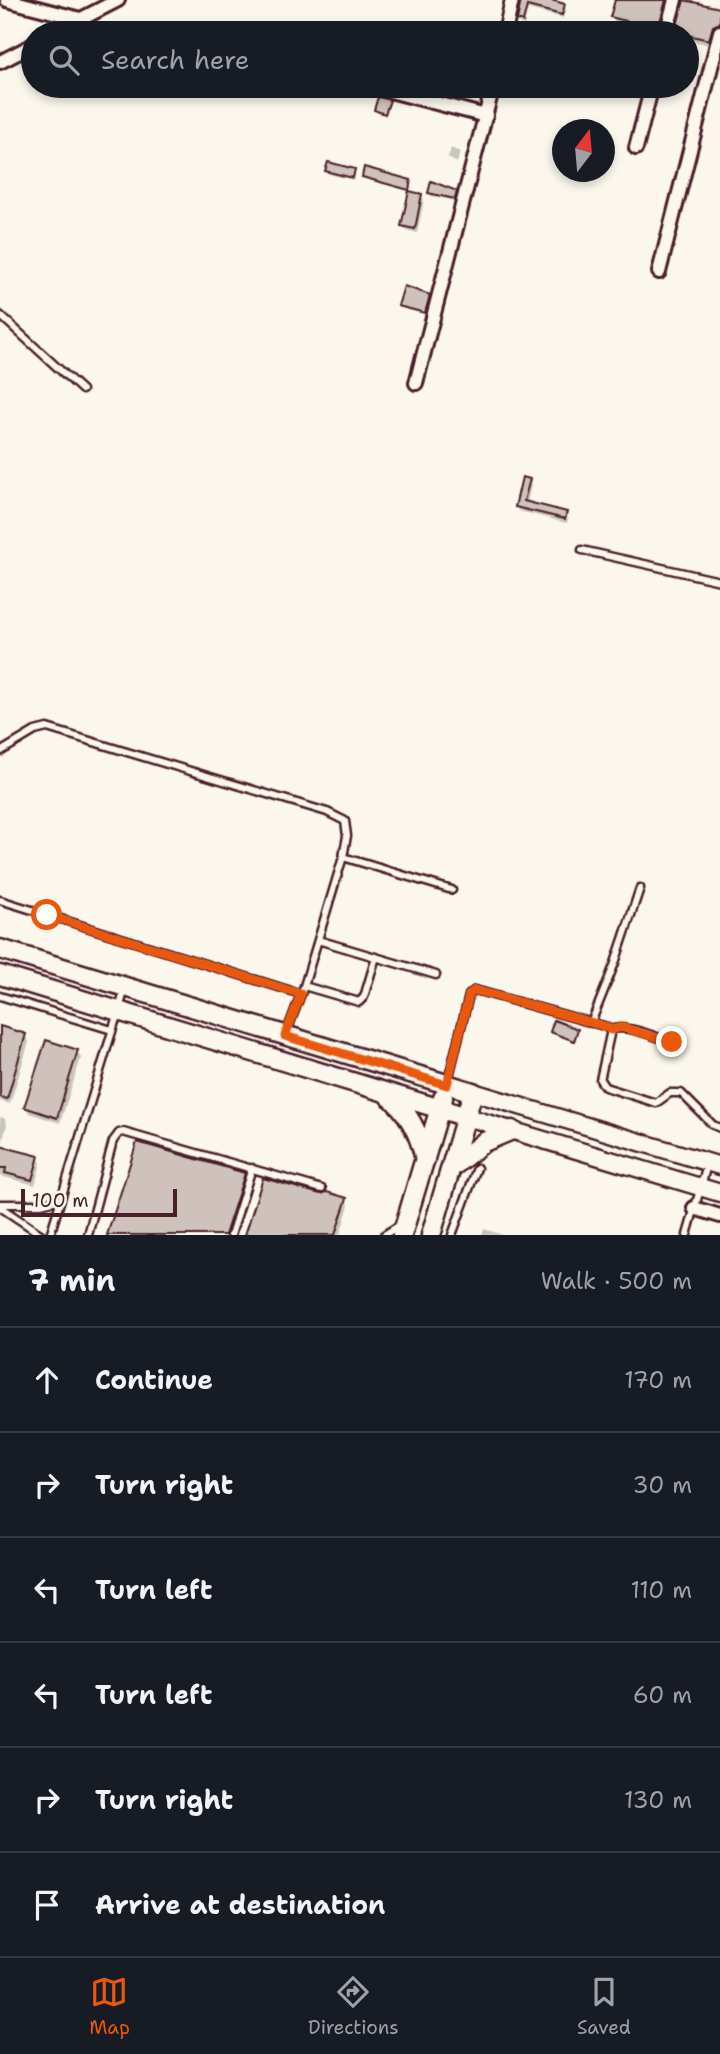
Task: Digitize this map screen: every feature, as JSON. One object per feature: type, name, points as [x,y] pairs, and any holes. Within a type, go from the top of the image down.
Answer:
[{"type":"main road","points":[[0,949],[473,1092],[434,1232]]},
{"type":"main road","points":[[0,975],[467,1116]]},
{"type":"main road","points":[[405,1228],[447,1085]]},
{"type":"main road","points":[[383,1091],[401,1105],[422,1143],[425,1160]]},
{"type":"main road","points":[[451,1168],[484,1142],[512,1130]]},
{"type":"street","points":[[6,0],[27,2],[80,19]]},
{"type":"street","points":[[76,21],[118,0]]},
{"type":"street","points":[[508,21],[512,0]]},
{"type":"street","points":[[669,21],[675,0]]},
{"type":"street","points":[[659,272],[720,32]]},
{"type":"street","points":[[0,62],[21,51]]},
{"type":"street","points":[[416,98],[486,116]]},
{"type":"street","points":[[416,383],[490,98]]},
{"type":"street","points":[[636,148],[650,98]]},
{"type":"street","points":[[473,1092],[714,1165]]},
{"type":"street","points":[[467,1116],[720,1193]]},
{"type":"street","points":[[694,1208],[720,1216]]},
{"type":"lane","points":[[0,315],[82,390]]},
{"type":"lane","points":[[582,551],[720,581]]},
{"type":"lane","points":[[0,752],[34,731],[47,728],[308,806],[345,821],[347,836],[343,857],[304,986],[285,1036]]},
{"type":"lane","points":[[343,857],[452,890]]},
{"type":"lane","points":[[591,1023],[640,888]]},
{"type":"lane","points":[[0,900],[301,994]]},
{"type":"lane","points":[[318,940],[436,975]]},
{"type":"lane","points":[[304,986],[359,1002],[364,997],[376,957]]},
{"type":"lane","points":[[50,1235],[125,988]]},
{"type":"lane","points":[[447,1085],[469,995],[475,990],[611,1030],[621,1027],[672,1042]]},
{"type":"lane","points":[[0,996],[113,1030]]},
{"type":"lane","points":[[611,1030],[600,1080],[602,1085],[651,1102],[660,1101],[670,1093],[681,1093],[713,1125],[720,1128]]},
{"type":"lane","points":[[88,1235],[113,1141],[119,1133],[131,1133],[322,1189]]},
{"type":"lane","points":[[687,1235],[701,1187],[714,1165]]},
{"type":"lane","points":[[231,1235],[252,1168]]},
{"type":"lane","points":[[452,1235],[477,1168]]},
{"type":"lane","points":[[0,1205],[41,1204],[61,1199]]},
{"type":"lane","points":[[0,1205],[42,1235]]},
{"type":"lane","points":[[384,1235],[405,1228]]},
{"type":"building","points":[[521,0],[551,0],[565,4],[562,15],[527,6],[523,21],[517,20]]},
{"type":"building","points":[[615,0],[666,0],[660,21],[626,21],[610,17]]},
{"type":"building","points":[[684,0],[720,8],[720,23],[713,26],[709,40],[699,38],[699,21],[678,21]]},
{"type":"building","points":[[378,98],[390,100],[385,114],[374,110]]},
{"type":"building","points":[[328,162],[355,169],[353,178],[325,171]]},
{"type":"building","points":[[364,167],[411,180],[409,190],[362,177]]},
{"type":"building","points":[[431,181],[457,191],[455,199],[428,193]]},
{"type":"building","points":[[409,191],[422,194],[415,229],[401,226]]},
{"type":"building","points":[[404,286],[430,295],[425,313],[398,306]]},
{"type":"building","points":[[522,477],[530,479],[524,501],[567,512],[565,519],[515,507]]},
{"type":"building","points":[[554,1020],[578,1029],[574,1041],[550,1032]]},
{"type":"building","points":[[0,1026],[26,1034],[7,1099],[0,1097]]},
{"type":"building","points":[[46,1040],[78,1050],[57,1118],[24,1107]]},
{"type":"building","points":[[137,1142],[245,1173],[225,1235],[107,1235]]},
{"type":"building","points":[[0,1146],[39,1156],[32,1180],[5,1173],[6,1168],[0,1168]]},
{"type":"building","points":[[263,1178],[320,1194],[327,1192],[347,1198],[335,1235],[245,1235]]},
{"type":"route","points":[[47,915],[301,994],[285,1036],[447,1085],[469,995],[475,990],[611,1030],[621,1027],[672,1042]]}]
